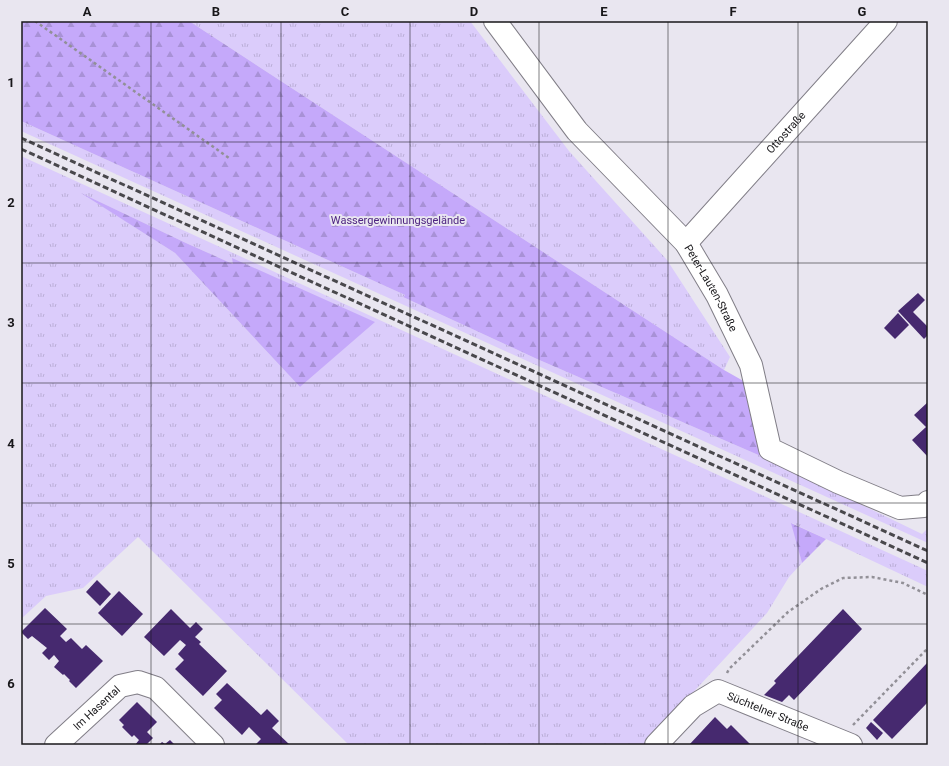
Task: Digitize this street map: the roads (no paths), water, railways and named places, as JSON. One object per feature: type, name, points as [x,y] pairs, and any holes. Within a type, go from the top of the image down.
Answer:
[{"type":"street","name":"Peter-Lauten-Straße","points":[[495,21],[577,131],[686,243],[717,295],[751,365],[770,448],[838,482],[900,508],[924,506],[928,502]]},
{"type":"street","name":"Ottostraße","points":[[686,243],[886,21]]},
{"type":"street","name":"Im Hasental","points":[[56,745],[120,686],[138,682],[156,688],[213,745]]},
{"type":"street","name":"Süchtelner Straße","points":[[656,745],[693,706],[718,691],[845,742]]},
{"type":"railway","points":[[21,138],[928,551]]},
{"type":"railway","points":[[21,149],[928,563]]},
{"type":"park label","name":"Wassergewinnungsgelände","points":[[398,220]]}]
